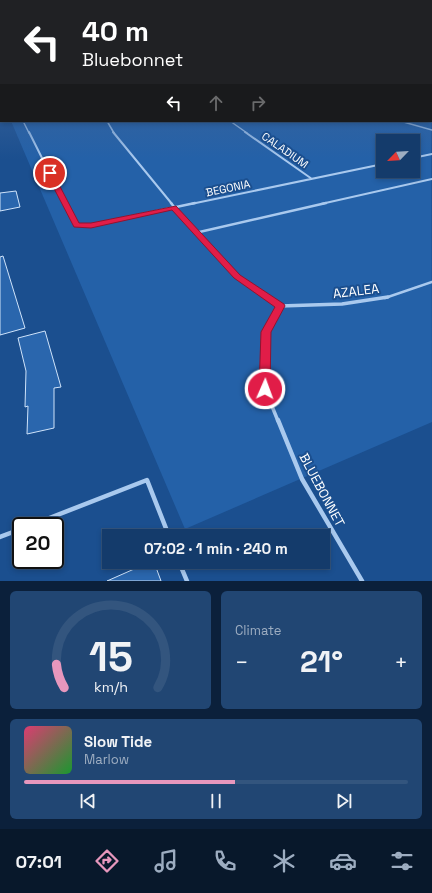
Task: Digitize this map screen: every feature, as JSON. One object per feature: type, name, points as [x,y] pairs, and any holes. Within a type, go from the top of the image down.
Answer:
[{"type":"lane","name":"BEGONIA","points":[[24,122],[76,225],[91,225],[376,165]]},
{"type":"lane","points":[[107,122],[109,128],[195,233],[237,276],[280,306]]},
{"type":"lane","name":"CALADIUM","points":[[231,122],[312,179]]},
{"type":"lane","points":[[404,122],[432,130]]},
{"type":"lane","points":[[420,157],[432,154]]},
{"type":"lane","points":[[195,233],[432,179]]},
{"type":"lane","name":"AZALEA","points":[[280,306],[342,304],[381,298],[432,282]]},
{"type":"lane","name":"BLUEBONNET","points":[[280,306],[266,332],[265,389],[302,479],[362,581]]},
{"type":"lane","points":[[52,517],[147,480],[166,529]]},
{"type":"lane","points":[[0,538],[12,533]]},
{"type":"lane","points":[[182,569],[186,581]]},
{"type":"shaded area","points":[[11,122],[431,122],[432,422],[185,529]]},
{"type":"building","points":[[16,191],[20,207],[0,211],[0,193]]},
{"type":"building","points":[[3,256],[25,328],[0,335],[0,257]]},
{"type":"building","points":[[45,331],[61,387],[54,388],[54,428],[27,434],[28,406],[25,407],[26,371],[18,338]]},
{"type":"building","points":[[134,569],[157,569],[161,581],[107,581]]},
{"type":"route","points":[[50,173],[76,225],[91,225],[173,208],[237,276],[280,306],[266,332],[265,389]]}]
